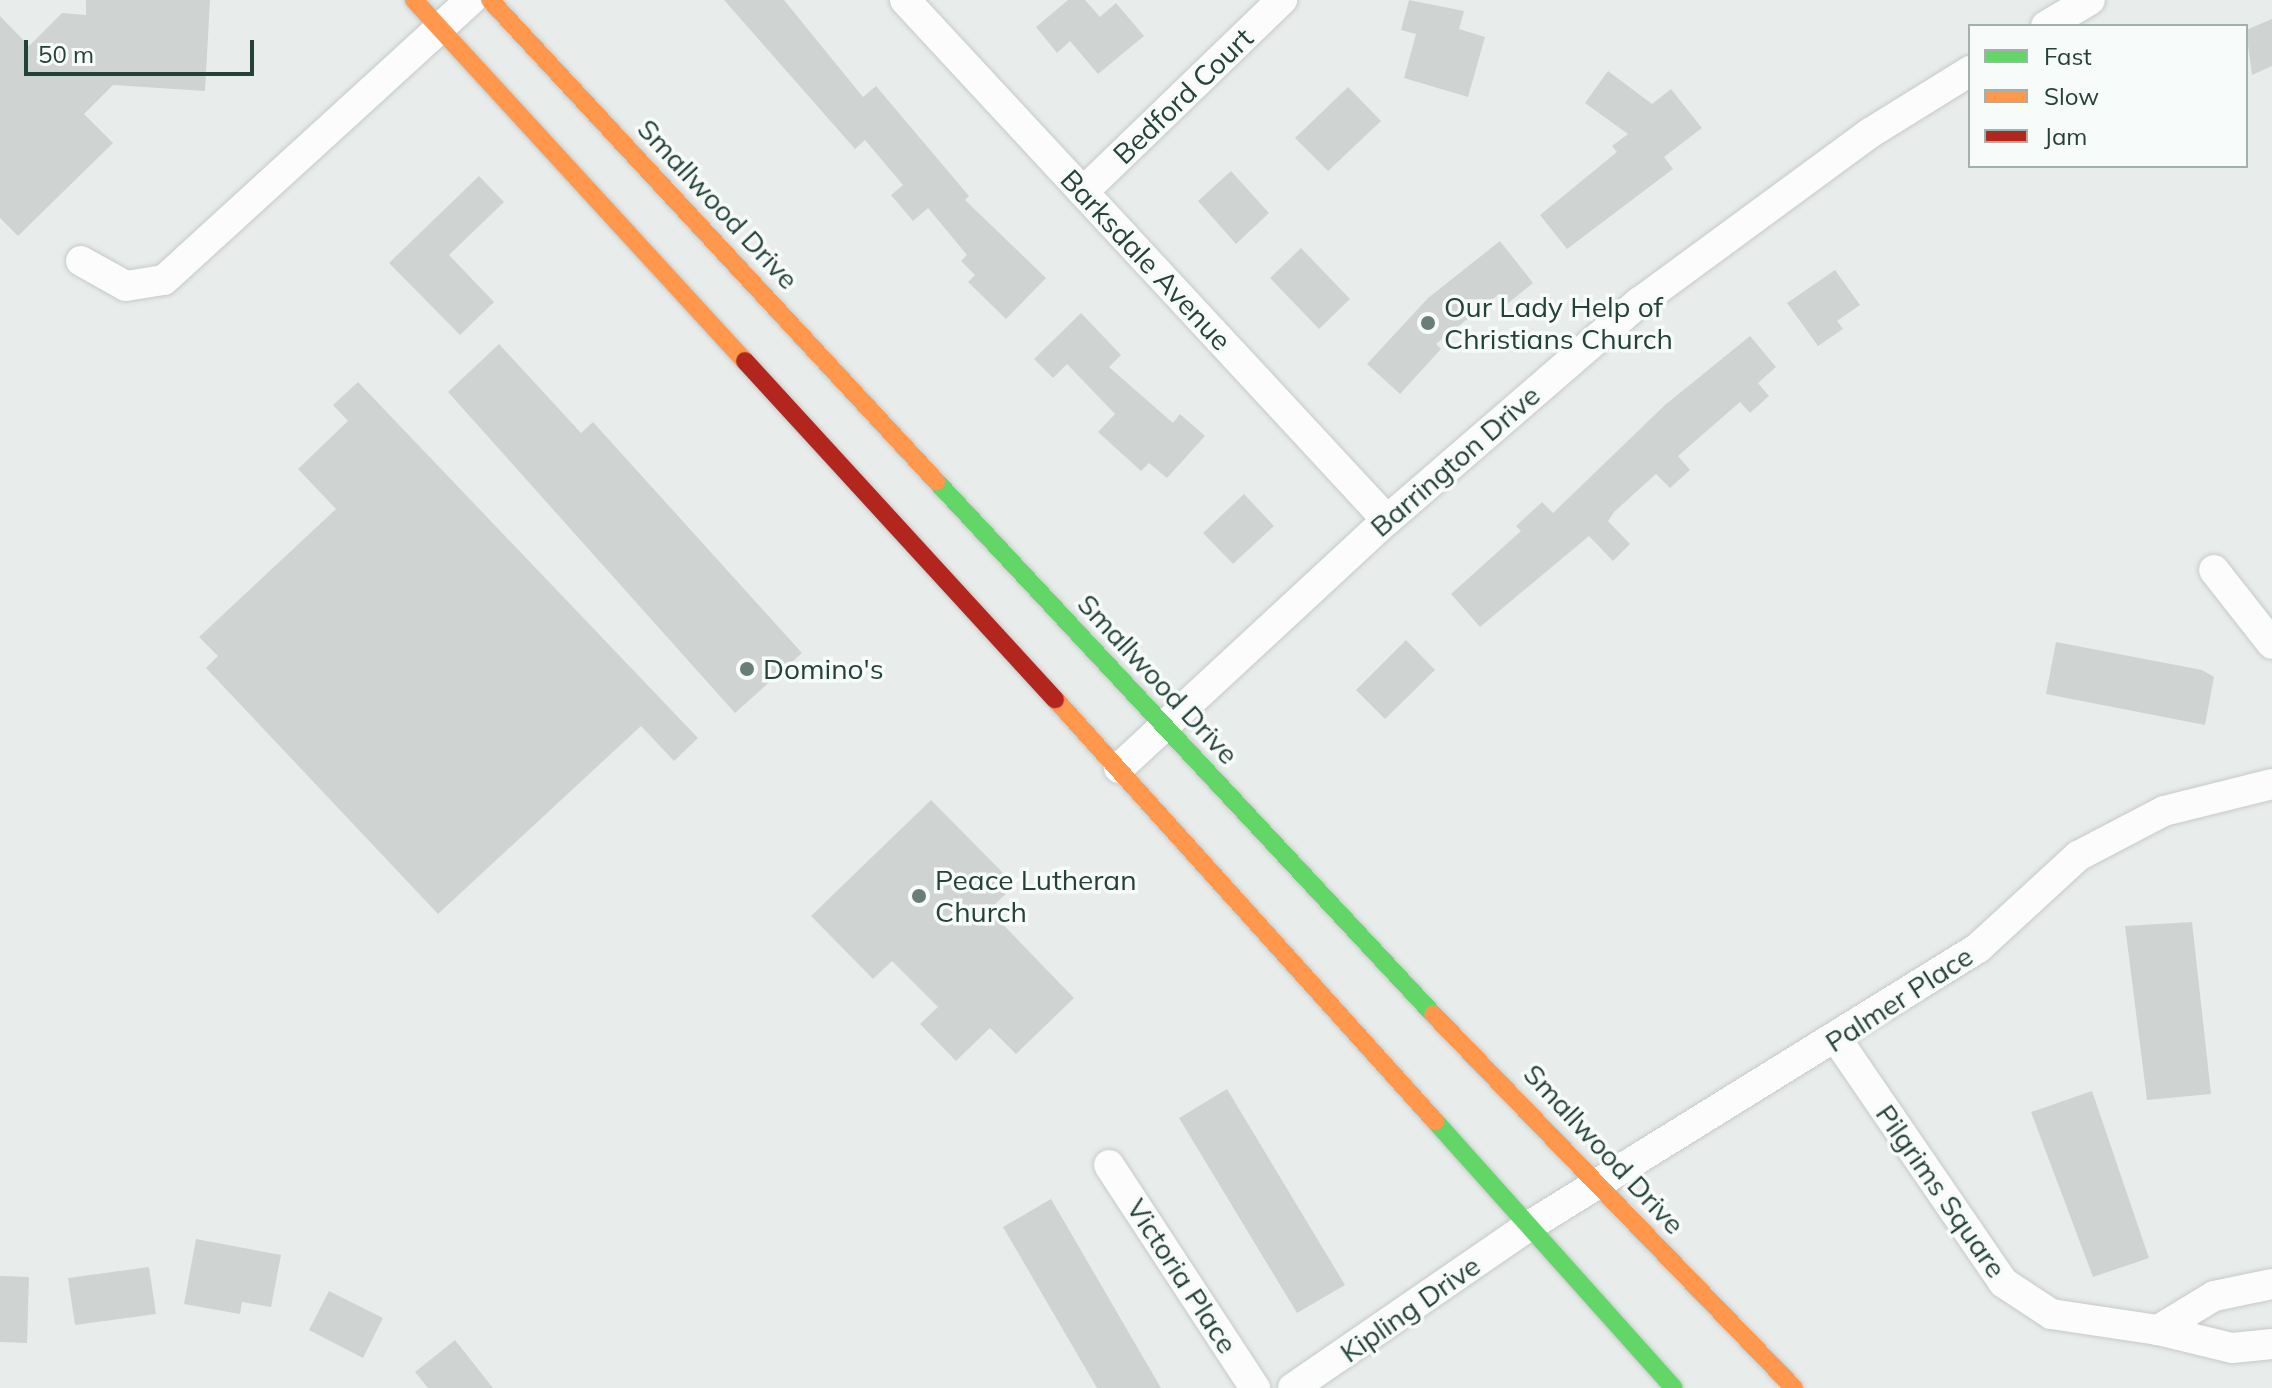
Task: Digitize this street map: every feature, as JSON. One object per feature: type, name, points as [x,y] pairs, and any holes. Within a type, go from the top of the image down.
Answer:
[{"type":"main road","points":[[414,0],[1119,768],[1526,1228],[1674,1388]]},
{"type":"main road","name":"Smallwood Drive","points":[[490,0],[1165,726],[1598,1186],[1794,1388]]},
{"type":"street","points":[[81,261],[126,286],[164,280],[471,0]]},
{"type":"street","name":"Barksdale Avenue","points":[[905,0],[1387,520]]},
{"type":"street","name":"Bedford Court","points":[[1083,192],[1282,0]]},
{"type":"street","points":[[2049,24],[2090,0]]},
{"type":"street","name":"Barrington Drive","points":[[1119,768],[1387,520],[1663,284],[1870,133],[1968,72]]},
{"type":"street","points":[[2214,570],[2272,644]]},
{"type":"street","name":"Palmer Place","points":[[1526,1228],[1838,1041],[1978,948],[2078,856],[2164,811],[2272,784]]},
{"type":"street","name":"Pilgrims Square","points":[[1838,1041],[2004,1283],[2051,1314],[2158,1330],[2232,1348],[2272,1344]]},
{"type":"street","name":"Victoria Place","points":[[1109,1165],[1255,1388]]},
{"type":"street","name":"Kipling Drive","points":[[1312,1383],[1526,1228]]},
{"type":"street","points":[[2158,1330],[2214,1296],[2272,1284]]},
{"type":"building","points":[[86,0],[210,0],[205,91],[113,85],[84,114],[113,143],[18,236],[0,218],[0,16],[29,46],[62,13],[86,15]]},
{"type":"building","points":[[724,0],[784,0],[863,97],[876,86],[969,196],[965,200],[1046,278],[1006,319],[968,282],[975,275],[961,261],[967,255],[928,208],[913,221],[891,195],[903,185],[865,140],[855,149]]},
{"type":"building","points":[[1068,0],[1085,0],[1100,17],[1116,3],[1144,36],[1098,74],[1070,41],[1057,53],[1036,27]]},
{"type":"building","points":[[1409,0],[1464,11],[1459,29],[1485,37],[1468,97],[1404,78],[1416,34],[1401,30]]},
{"type":"building","points":[[2272,19],[2272,66],[2252,75],[2248,45],[2248,29]]},
{"type":"building","points":[[1608,71],[1652,104],[1671,89],[1702,128],[1664,157],[1673,169],[1567,249],[1540,215],[1617,152],[1612,146],[1628,134],[1585,103]]},
{"type":"building","points":[[1348,87],[1381,121],[1328,171],[1295,138]]},
{"type":"building","points":[[1231,171],[1269,213],[1236,244],[1198,201]]},
{"type":"building","points":[[479,176],[504,202],[449,255],[494,302],[460,335],[389,263]]},
{"type":"building","points":[[1500,241],[1533,283],[1507,304],[1499,294],[1436,344],[1441,349],[1400,394],[1367,364],[1428,298]]},
{"type":"building","points":[[1301,248],[1350,299],[1319,329],[1270,278]]},
{"type":"building","points":[[1835,270],[1860,305],[1837,321],[1843,329],[1818,346],[1787,303]]},
{"type":"building","points":[[1081,313],[1121,355],[1109,367],[1173,423],[1180,414],[1205,436],[1167,478],[1149,463],[1141,471],[1098,432],[1115,414],[1067,364],[1053,378],[1034,359]]},
{"type":"building","points":[[1750,336],[1776,367],[1758,383],[1769,396],[1750,413],[1740,402],[1678,456],[1690,470],[1670,488],[1656,474],[1614,512],[1608,521],[1630,544],[1613,561],[1589,536],[1480,627],[1451,594],[1521,531],[1516,526],[1542,502],[1553,513],[1665,405]]},
{"type":"building","points":[[499,344],[581,433],[593,422],[802,653],[735,713],[448,392]]},
{"type":"building","points":[[358,382],[698,738],[674,761],[641,726],[438,914],[206,668],[218,656],[199,637],[336,509],[298,469],[348,421],[333,405]]},
{"type":"building","points":[[1244,494],[1274,526],[1233,564],[1203,533]]},
{"type":"building","points":[[1406,640],[1435,670],[1385,719],[1356,690]]},
{"type":"building","points":[[2056,642],[2202,670],[2214,677],[2205,725],[2046,694]]},
{"type":"building","points":[[931,800],[1015,885],[989,910],[1074,998],[1016,1054],[990,1028],[956,1061],[920,1024],[938,1007],[892,961],[873,979],[811,916]]},
{"type":"building","points":[[2192,922],[2211,1094],[2147,1100],[2125,926]]},
{"type":"building","points":[[1227,1089],[1345,1285],[1297,1313],[1179,1118]]},
{"type":"building","points":[[2092,1091],[2149,1258],[2093,1277],[2031,1112]]},
{"type":"building","points":[[1051,1199],[1161,1388],[1097,1388],[1003,1227]]},
{"type":"building","points":[[196,1239],[281,1255],[271,1307],[242,1302],[240,1314],[184,1304]]},
{"type":"building","points":[[149,1267],[156,1314],[75,1325],[68,1278]]},
{"type":"building","points":[[0,1276],[29,1277],[27,1343],[0,1342]]},
{"type":"building","points":[[329,1291],[383,1318],[363,1358],[309,1330]]},
{"type":"building","points":[[455,1340],[493,1388],[428,1388],[415,1372]]},
{"type":"traffic: fast","points":[[936,481],[1433,1014]]},
{"type":"traffic: fast","points":[[1435,1121],[1674,1388]]},
{"type":"traffic: slow","points":[[414,0],[745,361]]},
{"type":"traffic: slow","points":[[490,0],[936,481]]},
{"type":"traffic: slow","points":[[1055,699],[1435,1121]]},
{"type":"traffic: slow","points":[[1433,1014],[1794,1388]]},
{"type":"traffic: jam","points":[[745,361],[1055,699]]},
{"type":"place","name":"Our Lady Help of Christians Church","points":[[1428,323]]},
{"type":"place","name":"Domino's","points":[[747,669]]},
{"type":"place","name":"Peace Lutheran Church","points":[[919,896]]}]
